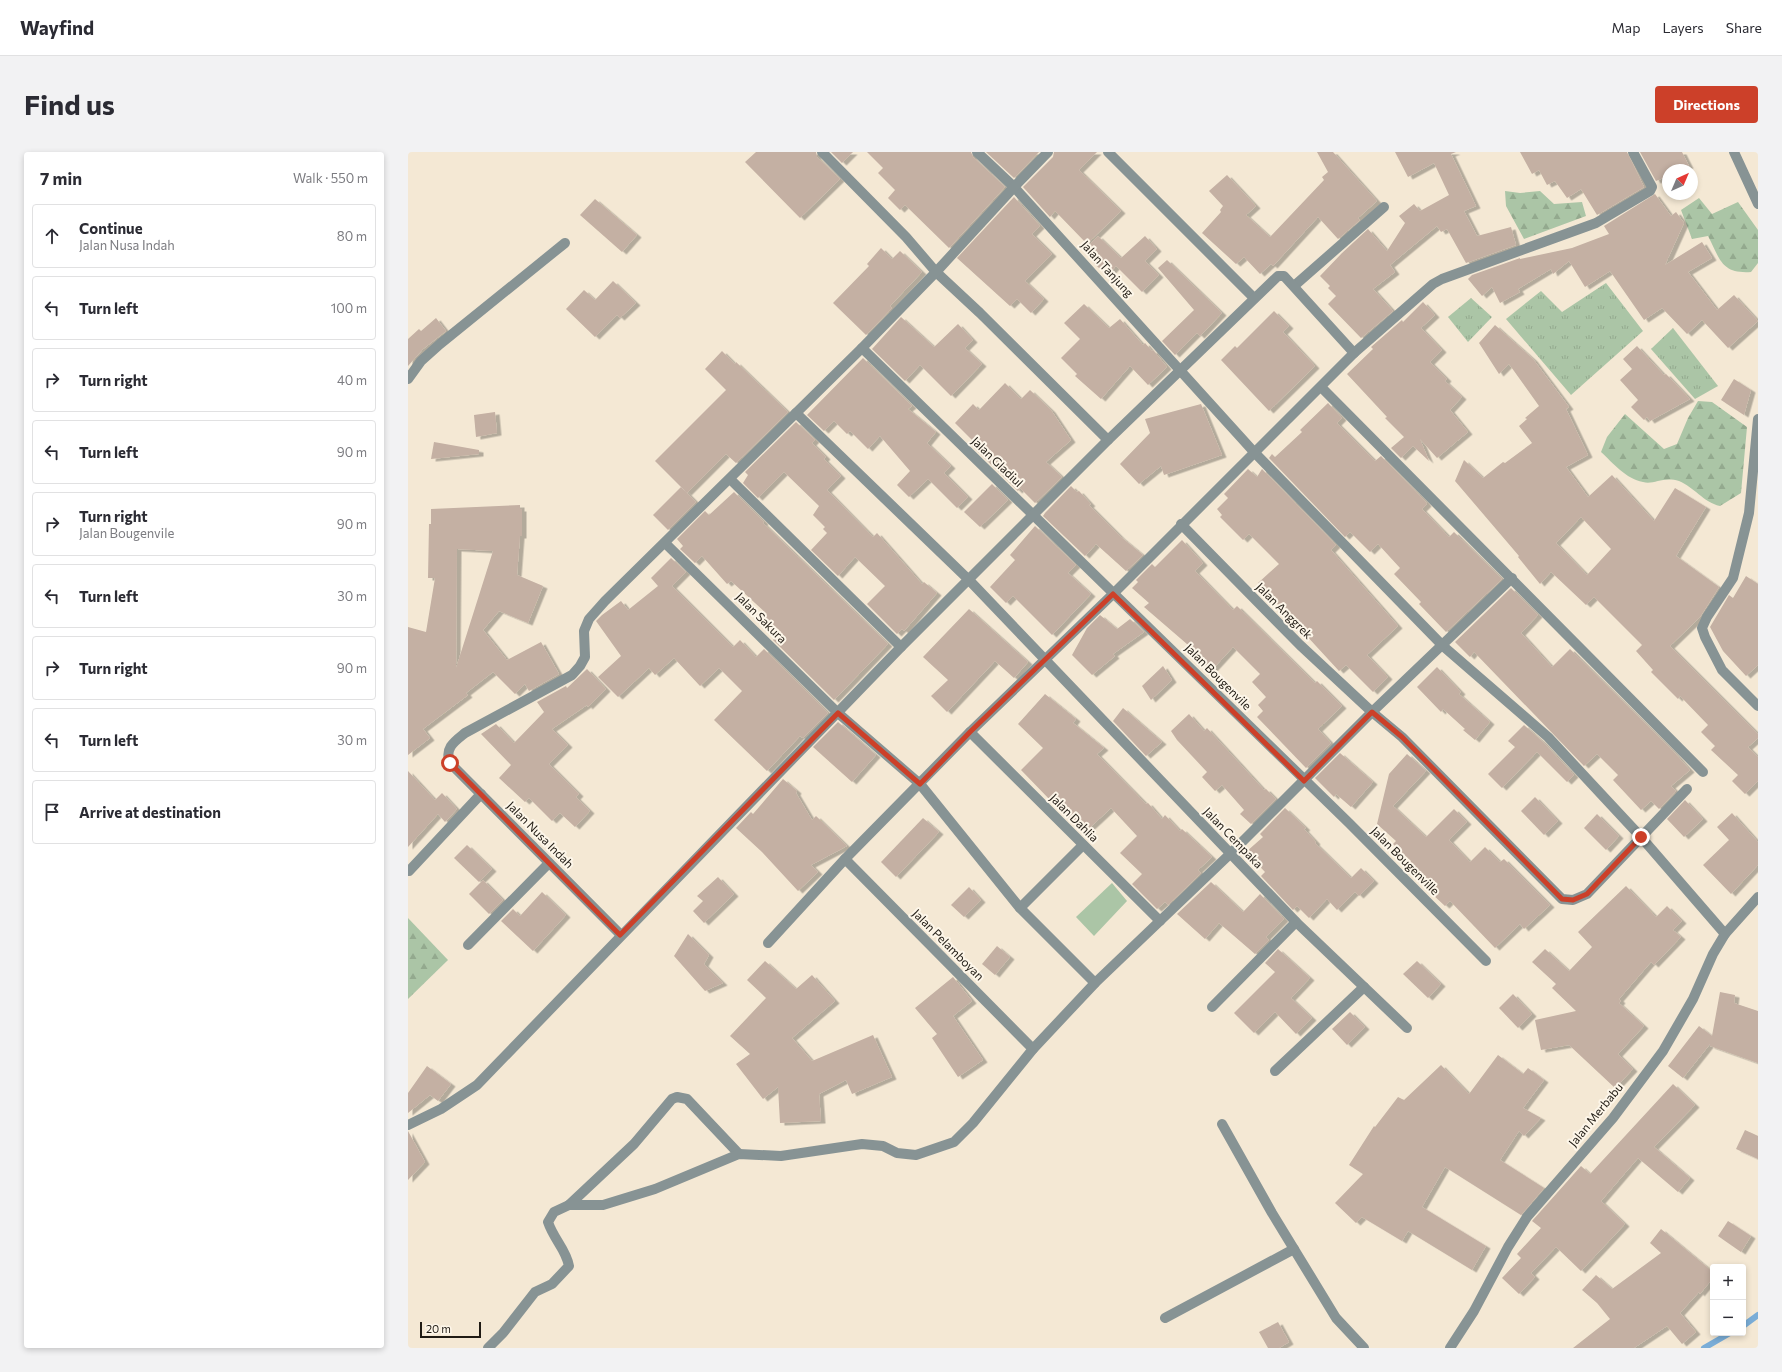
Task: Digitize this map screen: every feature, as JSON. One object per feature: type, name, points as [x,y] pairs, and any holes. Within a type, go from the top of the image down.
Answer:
[{"type":"street","points":[[822,152],[906,237],[936,272],[980,313],[1108,440]]},
{"type":"street","name":"Jalan Tanjung","points":[[977,152],[1014,186],[1254,452],[1443,646],[1548,737],[1641,837],[1725,934]]},
{"type":"street","points":[[665,542],[862,348],[936,272],[1014,186],[1048,152]]},
{"type":"street","points":[[1108,152],[1254,298]]},
{"type":"street","points":[[768,943],[844,859],[970,732],[1113,594],[1181,524],[1321,388],[1354,353],[1433,284],[1442,279],[1596,223],[1650,191],[1652,187],[1633,152]]},
{"type":"street","points":[[1734,152],[1758,204]]},
{"type":"street","points":[[1294,286],[1384,206]]},
{"type":"street","points":[[408,379],[421,361],[440,344],[565,243]]},
{"type":"street","points":[[408,1126],[417,1119],[441,1109],[477,1085],[620,935],[901,647],[1034,516],[1108,440],[1254,298],[1280,275],[1284,276],[1294,286],[1354,353]]},
{"type":"street","name":"Jalan Gladiul","points":[[862,348],[1113,594]]},
{"type":"street","points":[[1321,388],[1704,772]]},
{"type":"street","name":"Jalan Cempaka","points":[[796,413],[970,580],[1296,922],[1407,1028]]},
{"type":"street","points":[[1758,419],[1749,513],[1732,578],[1707,617],[1702,628],[1722,670],[1758,706]]},
{"type":"street","points":[[730,479],[901,647]]},
{"type":"street","name":"Jalan Anggrek","points":[[1181,524],[1300,645],[1372,712],[1402,737],[1562,899],[1573,900],[1587,894],[1687,789]]},
{"type":"street","name":"Jalan Sakura","points":[[665,542],[838,713],[920,784],[1020,908],[1095,983]]},
{"type":"street","name":"Jalan Nusa Indah","points":[[620,935],[450,763],[448,751],[452,743],[465,733],[572,675],[580,666],[585,657],[584,631],[590,619],[665,542]]},
{"type":"street","points":[[569,1205],[603,1205],[655,1189],[739,1154],[781,1156],[862,1144],[883,1146],[897,1153],[916,1155],[954,1142],[973,1123],[1033,1049],[1095,983],[1230,854],[1372,712],[1443,646],[1512,578]]},
{"type":"street","name":"Jalan Bougenvile","points":[[1113,594],[1304,781]]},
{"type":"street","name":"Jalan Dahlia","points":[[970,732],[1160,921]]},
{"type":"street","name":"Jalan Bougenville","points":[[1304,781],[1486,961]]},
{"type":"street","points":[[409,871],[481,794]]},
{"type":"street","points":[[1020,908],[1083,845]]},
{"type":"street","name":"Jalan Pelamboyan","points":[[844,859],[1033,1049]]},
{"type":"street","points":[[468,945],[549,863]]},
{"type":"street","name":"Jalan Merbabu","points":[[1450,1348],[1474,1311],[1508,1248],[1527,1217],[1613,1118],[1663,1051],[1692,999],[1713,954],[1725,934],[1758,897]]},
{"type":"street","points":[[1212,1007],[1296,922]]},
{"type":"street","points":[[1275,1071],[1364,987]]},
{"type":"street","points":[[488,1348],[503,1333],[535,1292],[552,1284],[569,1266],[567,1256],[552,1236],[548,1222],[554,1212],[569,1205],[634,1144],[672,1099],[677,1097],[687,1099],[739,1154]]},
{"type":"street","points":[[1222,1124],[1294,1249],[1336,1318],[1364,1348]]},
{"type":"street","points":[[1165,1318],[1294,1249]]},
{"type":"green space","points":[[1505,191],[1520,193],[1540,191],[1554,204],[1582,202],[1586,216],[1524,239],[1506,206]]},
{"type":"green space","points":[[1698,199],[1712,214],[1738,202],[1758,230],[1758,263],[1751,272],[1741,272],[1727,268],[1719,258],[1708,236],[1692,239],[1681,210]]},
{"type":"green space","points":[[1606,283],[1643,331],[1571,395],[1506,319],[1541,291],[1562,312]]},
{"type":"green space","points":[[1471,298],[1492,317],[1468,342],[1448,317]]},
{"type":"green space","points":[[1673,328],[1718,386],[1695,399],[1651,349]]},
{"type":"green space","points":[[1698,401],[1712,402],[1747,427],[1741,493],[1720,506],[1704,498],[1679,481],[1668,479],[1647,483],[1631,478],[1601,452],[1607,437],[1625,414],[1664,449],[1677,444],[1688,418]]},
{"type":"green space","points":[[1112,883],[1127,901],[1094,936],[1076,917]]},
{"type":"green space","points":[[408,918],[448,960],[408,999]]},
{"type":"building","points":[[756,152],[816,152],[817,157],[840,179],[800,218],[745,162]]},
{"type":"building","points":[[831,152],[853,152],[842,163]]},
{"type":"building","points":[[867,152],[971,152],[973,157],[1005,187],[949,248],[905,205],[900,210],[888,198],[895,190],[878,173],[883,168]]},
{"type":"building","points":[[986,152],[1039,152],[1014,178]]},
{"type":"building","points":[[1054,152],[1097,152],[1079,170],[1121,211],[1087,244],[1055,211],[1050,217],[1023,187],[1053,157]]},
{"type":"building","points":[[1317,152],[1333,152],[1377,201],[1358,218],[1360,220],[1338,239],[1318,217],[1273,266],[1271,264],[1260,274],[1244,257],[1236,264],[1202,233],[1221,212],[1220,210],[1223,206],[1209,191],[1227,175],[1256,206],[1246,215],[1270,237],[1324,180],[1322,177],[1328,172]]},
{"type":"building","points":[[1395,152],[1456,152],[1451,154],[1476,206],[1464,211],[1477,236],[1511,227],[1516,245],[1466,263],[1447,229],[1441,232],[1437,226],[1390,265],[1395,272],[1373,289],[1393,311],[1361,338],[1328,304],[1336,296],[1328,288],[1330,286],[1320,276],[1368,229],[1387,251],[1405,223],[1399,216],[1414,204],[1420,211],[1449,195],[1434,163],[1408,177]]},
{"type":"building","points":[[1520,152],[1627,152],[1644,187],[1597,215],[1581,189],[1567,198],[1555,181],[1547,185],[1539,170],[1532,174]]},
{"type":"building","points":[[1640,152],[1682,152],[1688,164],[1662,164],[1662,178],[1656,181]]},
{"type":"building","points":[[1655,194],[1671,216],[1676,212],[1684,223],[1665,265],[1702,242],[1712,258],[1688,272],[1717,310],[1734,295],[1758,321],[1728,348],[1702,320],[1687,334],[1662,308],[1644,320],[1610,271],[1585,287],[1569,261],[1553,274],[1551,269],[1518,289],[1520,292],[1500,303],[1492,287],[1482,296],[1468,279],[1472,275],[1520,258],[1572,248],[1609,234],[1604,226]]},
{"type":"building","points":[[1014,197],[1040,226],[1032,234],[1052,254],[1025,281],[1044,299],[1031,313],[1017,299],[1010,306],[957,258]]},
{"type":"building","points":[[595,199],[637,235],[622,252],[580,215]]},
{"type":"building","points":[[1098,236],[1121,258],[1145,236],[1157,249],[1145,261],[1159,275],[1142,292],[1116,266],[1107,276],[1093,262],[1097,257],[1087,247]]},
{"type":"building","points":[[881,248],[892,259],[900,251],[922,272],[890,306],[892,308],[866,335],[833,303],[869,266],[867,264]]},
{"type":"building","points":[[1167,260],[1222,313],[1200,336],[1197,333],[1175,355],[1162,341],[1194,310],[1158,268]]},
{"type":"building","points":[[613,281],[636,303],[620,318],[617,315],[595,337],[566,309],[584,290],[595,300]]},
{"type":"building","points":[[1423,302],[1435,315],[1421,328],[1442,350],[1430,362],[1447,379],[1445,381],[1462,397],[1450,410],[1468,432],[1437,458],[1420,439],[1429,461],[1413,446],[1401,458],[1391,448],[1404,437],[1385,418],[1387,417],[1347,374],[1373,349],[1371,347],[1402,320],[1403,322]]},
{"type":"building","points":[[1084,304],[1109,328],[1120,319],[1143,345],[1145,343],[1152,351],[1153,350],[1167,367],[1148,385],[1130,366],[1101,399],[1075,376],[1077,374],[1061,358],[1080,339],[1064,323]]},
{"type":"building","points":[[1274,311],[1289,326],[1283,332],[1315,366],[1269,411],[1221,360],[1235,346],[1237,348]]},
{"type":"building","points":[[901,317],[934,347],[958,324],[973,340],[965,348],[982,364],[951,396],[920,365],[905,381],[872,349]]},
{"type":"building","points":[[436,318],[446,331],[423,349],[408,366],[408,339],[419,329],[421,331]]},
{"type":"building","points":[[1495,325],[1533,359],[1569,407],[1566,409],[1588,455],[1566,467],[1588,497],[1612,475],[1654,521],[1675,488],[1706,507],[1676,556],[1719,587],[1700,617],[1670,646],[1758,734],[1758,738],[1748,747],[1758,757],[1758,781],[1745,794],[1732,781],[1738,775],[1711,750],[1715,746],[1701,732],[1708,725],[1680,696],[1678,699],[1651,672],[1653,670],[1636,651],[1642,645],[1594,597],[1586,605],[1551,572],[1540,584],[1518,557],[1519,556],[1455,481],[1464,460],[1483,478],[1503,462],[1505,463],[1532,443],[1519,426],[1527,419],[1525,418],[1539,406],[1509,364],[1499,374],[1479,343]],"holes":[[[1581,517],[1611,549],[1587,575],[1556,543]]]},
{"type":"building","points":[[1637,346],[1664,375],[1666,374],[1690,399],[1650,421],[1647,417],[1644,420],[1631,407],[1638,400],[1620,380],[1632,369],[1623,359]]},
{"type":"building","points":[[722,351],[735,364],[736,362],[788,412],[736,463],[726,454],[687,493],[655,461],[726,390],[705,369]]},
{"type":"building","points":[[863,358],[912,406],[908,409],[936,432],[927,443],[951,466],[944,473],[968,497],[957,508],[928,479],[909,497],[897,485],[910,471],[880,436],[868,449],[850,431],[847,434],[834,421],[824,431],[807,415]]},
{"type":"building","points":[[1734,379],[1751,390],[1744,415],[1721,400]]},
{"type":"building","points":[[1005,383],[1021,399],[1030,390],[1051,410],[1071,440],[1046,462],[1062,477],[1035,503],[1020,488],[1018,491],[969,443],[972,440],[955,423],[973,404],[979,410]]},
{"type":"building","points":[[1328,403],[1342,418],[1337,423],[1375,461],[1381,456],[1425,501],[1427,504],[1422,509],[1449,537],[1454,532],[1502,579],[1446,632],[1419,604],[1421,602],[1394,574],[1400,568],[1378,544],[1370,552],[1350,532],[1345,537],[1269,458],[1272,454],[1275,457],[1302,432],[1300,430]]},
{"type":"building","points":[[1201,404],[1222,455],[1164,475],[1161,466],[1139,484],[1120,464],[1150,433],[1145,419]]},
{"type":"building","points":[[495,412],[497,433],[476,437],[474,415]]},
{"type":"building","points":[[796,422],[815,440],[812,443],[826,457],[824,459],[841,476],[827,490],[873,537],[877,533],[922,584],[924,582],[937,593],[904,631],[902,629],[897,634],[867,604],[885,586],[855,557],[838,576],[811,550],[827,533],[823,529],[825,527],[813,515],[819,506],[784,472],[758,498],[743,483],[748,475],[745,472]]},
{"type":"building","points":[[434,442],[479,450],[479,454],[431,459]]},
{"type":"building","points":[[1248,469],[1257,477],[1262,469],[1336,545],[1331,550],[1398,626],[1367,655],[1388,677],[1373,692],[1346,665],[1339,671],[1258,583],[1279,564],[1249,534],[1243,540],[1220,517],[1222,515],[1217,509],[1228,498],[1224,494]]},
{"type":"building","points":[[992,484],[1008,500],[980,527],[964,512]]},
{"type":"building","points":[[1071,486],[1077,492],[1079,491],[1091,504],[1089,505],[1121,537],[1143,555],[1126,571],[1096,544],[1085,556],[1043,516]]},
{"type":"building","points":[[681,487],[696,502],[668,530],[653,515]]},
{"type":"building","points":[[734,492],[764,522],[763,523],[888,644],[834,700],[773,640],[781,632],[764,616],[767,614],[731,581],[727,584],[702,556],[695,563],[680,549],[683,546],[677,539],[705,511],[709,515]]},
{"type":"building","points":[[520,505],[520,509],[522,509],[522,536],[520,536],[517,575],[543,586],[528,623],[499,611],[483,630],[507,660],[541,642],[559,674],[529,691],[525,684],[515,694],[493,672],[466,693],[468,695],[423,729],[430,738],[408,755],[408,627],[426,632],[435,578],[428,578],[429,524],[431,524],[431,509]],"holes":[[[457,549],[493,551],[456,668]]]},
{"type":"building","points":[[1035,526],[1076,565],[1068,573],[1091,594],[1052,635],[1013,596],[1006,603],[990,587],[1015,560],[1010,555]]},
{"type":"building","points":[[1182,540],[1203,563],[1195,571],[1233,610],[1237,606],[1315,683],[1317,681],[1342,706],[1318,729],[1331,743],[1306,768],[1257,717],[1263,711],[1258,705],[1266,697],[1252,682],[1260,674],[1233,647],[1211,671],[1199,659],[1202,657],[1144,607],[1149,603],[1132,588],[1138,582],[1136,580],[1152,564],[1155,567]]},
{"type":"building","points":[[671,558],[686,572],[672,586],[733,647],[740,640],[756,657],[764,649],[828,713],[803,738],[800,736],[767,771],[714,720],[742,691],[719,668],[700,686],[674,658],[655,675],[649,668],[618,697],[598,677],[621,656],[596,621],[621,601],[628,610],[658,586],[651,578]]},
{"type":"building","points":[[1746,576],[1758,584],[1758,665],[1746,676],[1723,651],[1710,627],[1729,595],[1733,598]]},
{"type":"building","points":[[1511,588],[1538,615],[1521,633],[1552,667],[1570,649],[1672,750],[1690,770],[1671,786],[1676,791],[1659,809],[1651,801],[1641,810],[1613,780],[1618,775],[1597,754],[1584,766],[1474,652],[1470,657],[1455,642]]},
{"type":"building","points":[[969,609],[1028,662],[1014,678],[995,661],[947,712],[931,696],[948,680],[923,657]]},
{"type":"building","points":[[1100,615],[1117,629],[1130,619],[1144,632],[1113,654],[1115,656],[1092,675],[1072,655],[1087,628]]},
{"type":"building","points":[[1163,666],[1172,680],[1151,700],[1142,686]]},
{"type":"building","points":[[1437,667],[1461,692],[1459,694],[1490,722],[1475,740],[1443,709],[1441,712],[1417,687]]},
{"type":"building","points":[[587,669],[606,689],[588,707],[587,705],[552,729],[568,745],[549,764],[579,794],[576,797],[590,811],[575,827],[560,813],[552,821],[529,798],[525,802],[499,778],[511,765],[481,734],[496,724],[514,743],[544,712],[537,702],[566,686],[567,688]]},
{"type":"building","points":[[1045,694],[1076,719],[1073,723],[1104,748],[1097,754],[1146,804],[1148,803],[1162,819],[1165,815],[1180,831],[1182,829],[1212,857],[1198,870],[1201,873],[1168,905],[1165,902],[1157,909],[1132,884],[1142,874],[1120,853],[1137,836],[1111,808],[1083,834],[1021,770],[1043,748],[1018,724]]},
{"type":"building","points":[[1123,708],[1162,742],[1146,756],[1113,721]]},
{"type":"building","points":[[1189,714],[1204,731],[1207,728],[1264,790],[1266,789],[1276,799],[1251,824],[1240,814],[1244,810],[1222,785],[1215,791],[1202,777],[1207,772],[1177,740],[1171,731]]},
{"type":"building","points":[[838,722],[876,755],[852,782],[813,747]]},
{"type":"building","points":[[1524,725],[1543,742],[1574,775],[1567,782],[1537,752],[1502,788],[1488,774],[1515,747],[1508,741]]},
{"type":"building","points":[[1340,753],[1373,782],[1351,807],[1336,794],[1334,797],[1315,778]]},
{"type":"building","points":[[1407,754],[1426,771],[1393,806],[1426,837],[1454,809],[1467,822],[1449,840],[1470,862],[1485,847],[1500,862],[1504,859],[1550,905],[1524,929],[1520,924],[1495,948],[1450,901],[1445,906],[1404,868],[1411,861],[1393,844],[1396,841],[1377,824],[1389,774]]},
{"type":"building","points":[[408,771],[435,800],[442,793],[457,809],[445,822],[438,814],[408,847]]},
{"type":"building","points":[[783,779],[797,791],[796,793],[812,820],[816,816],[847,846],[811,865],[818,872],[798,891],[762,852],[736,828],[751,812],[753,814]]},
{"type":"building","points":[[1535,797],[1558,821],[1544,835],[1521,811]]},
{"type":"building","points":[[1685,800],[1703,819],[1684,837],[1667,819]]},
{"type":"building","points":[[1285,808],[1306,828],[1304,829],[1316,842],[1315,843],[1351,878],[1361,868],[1374,881],[1359,896],[1355,892],[1337,910],[1327,899],[1309,918],[1297,906],[1293,910],[1261,876],[1265,872],[1246,852],[1263,837],[1260,834]]},
{"type":"building","points":[[1732,813],[1758,842],[1758,865],[1731,894],[1703,865],[1729,840],[1717,827]]},
{"type":"building","points":[[1597,814],[1619,836],[1606,850],[1584,828]]},
{"type":"building","points":[[923,818],[939,832],[896,877],[881,862]]},
{"type":"building","points":[[467,845],[492,869],[479,882],[454,858]]},
{"type":"building","points":[[718,877],[734,894],[704,923],[693,911],[703,901],[697,896]]},
{"type":"building","points":[[483,880],[503,900],[489,914],[469,894]]},
{"type":"building","points":[[1211,882],[1243,912],[1260,894],[1284,919],[1266,937],[1269,940],[1255,954],[1219,923],[1205,939],[1177,914]]},
{"type":"building","points":[[1626,886],[1656,917],[1667,906],[1682,921],[1673,930],[1681,937],[1654,965],[1651,962],[1619,999],[1621,1001],[1619,1003],[1644,1026],[1618,1054],[1633,1069],[1615,1088],[1569,1045],[1541,1050],[1535,1020],[1576,1011],[1552,988],[1556,984],[1532,962],[1545,949],[1569,971],[1592,947],[1578,932]]},
{"type":"building","points":[[969,887],[981,900],[964,917],[951,905]]},
{"type":"building","points":[[542,892],[566,915],[533,951],[501,921],[513,909],[520,916]]},
{"type":"building","points":[[688,934],[709,955],[704,964],[723,983],[705,991],[674,956]]},
{"type":"building","points":[[997,946],[1010,957],[995,975],[982,964]]},
{"type":"building","points":[[1278,949],[1310,978],[1291,998],[1312,1018],[1296,1034],[1275,1012],[1254,1033],[1234,1013],[1275,972],[1265,963]]},
{"type":"building","points":[[765,961],[796,989],[812,975],[835,1001],[792,1038],[812,1061],[873,1035],[892,1077],[852,1094],[846,1080],[819,1094],[821,1121],[780,1123],[778,1087],[763,1099],[736,1064],[750,1054],[730,1036],[766,998],[747,980]]},
{"type":"building","points":[[1417,961],[1441,984],[1428,998],[1403,974]]},
{"type":"building","points":[[953,977],[972,1001],[953,1016],[983,1060],[958,1077],[932,1038],[937,1034],[915,1008]]},
{"type":"building","points":[[1720,992],[1735,995],[1734,1003],[1758,1011],[1758,1063],[1710,1046],[1710,1044],[1683,1078],[1668,1066],[1699,1026],[1712,1036]]},
{"type":"building","points":[[1513,994],[1532,1014],[1518,1028],[1499,1008]]},
{"type":"building","points":[[1350,1012],[1365,1027],[1347,1045],[1332,1029]]},
{"type":"building","points":[[1498,1055],[1523,1074],[1528,1068],[1544,1080],[1523,1108],[1541,1118],[1524,1136],[1519,1131],[1500,1160],[1544,1188],[1521,1215],[1445,1167],[1422,1207],[1486,1246],[1472,1270],[1408,1231],[1402,1241],[1362,1217],[1356,1223],[1335,1203],[1363,1174],[1349,1165],[1374,1126],[1375,1127],[1398,1097],[1404,1100],[1441,1065],[1469,1094]]},
{"type":"building","points":[[427,1066],[451,1084],[438,1101],[430,1095],[408,1113],[408,1093]]},
{"type":"building","points":[[1673,1084],[1695,1105],[1654,1147],[1690,1178],[1678,1192],[1638,1158],[1601,1201],[1625,1224],[1581,1271],[1556,1247],[1531,1273],[1535,1277],[1519,1294],[1502,1278],[1521,1258],[1517,1254],[1541,1228],[1532,1221],[1581,1166],[1590,1174]]},
{"type":"building","points":[[1745,1130],[1758,1136],[1758,1159],[1736,1149]]},
{"type":"building","points":[[408,1131],[425,1162],[408,1180]]},
{"type":"building","points":[[1728,1221],[1751,1236],[1741,1252],[1718,1236]]},
{"type":"building","points":[[1661,1229],[1710,1270],[1710,1282],[1700,1294],[1699,1292],[1680,1313],[1696,1332],[1682,1344],[1667,1326],[1634,1348],[1573,1348],[1610,1319],[1597,1303],[1582,1290],[1596,1275],[1612,1289],[1661,1253],[1650,1243]]},
{"type":"building","points":[[1278,1322],[1289,1342],[1279,1348],[1268,1348],[1259,1332]]},
{"type":"waterway","points":[[1746,1324],[1758,1315]]},
{"type":"waterway","points":[[1704,1348],[1725,1336]]},
{"type":"route","points":[[450,763],[620,935],[838,713],[920,784],[970,732],[1113,594],[1162,640],[1304,781],[1372,712],[1402,737],[1562,899],[1573,900],[1587,894],[1641,837]]}]
